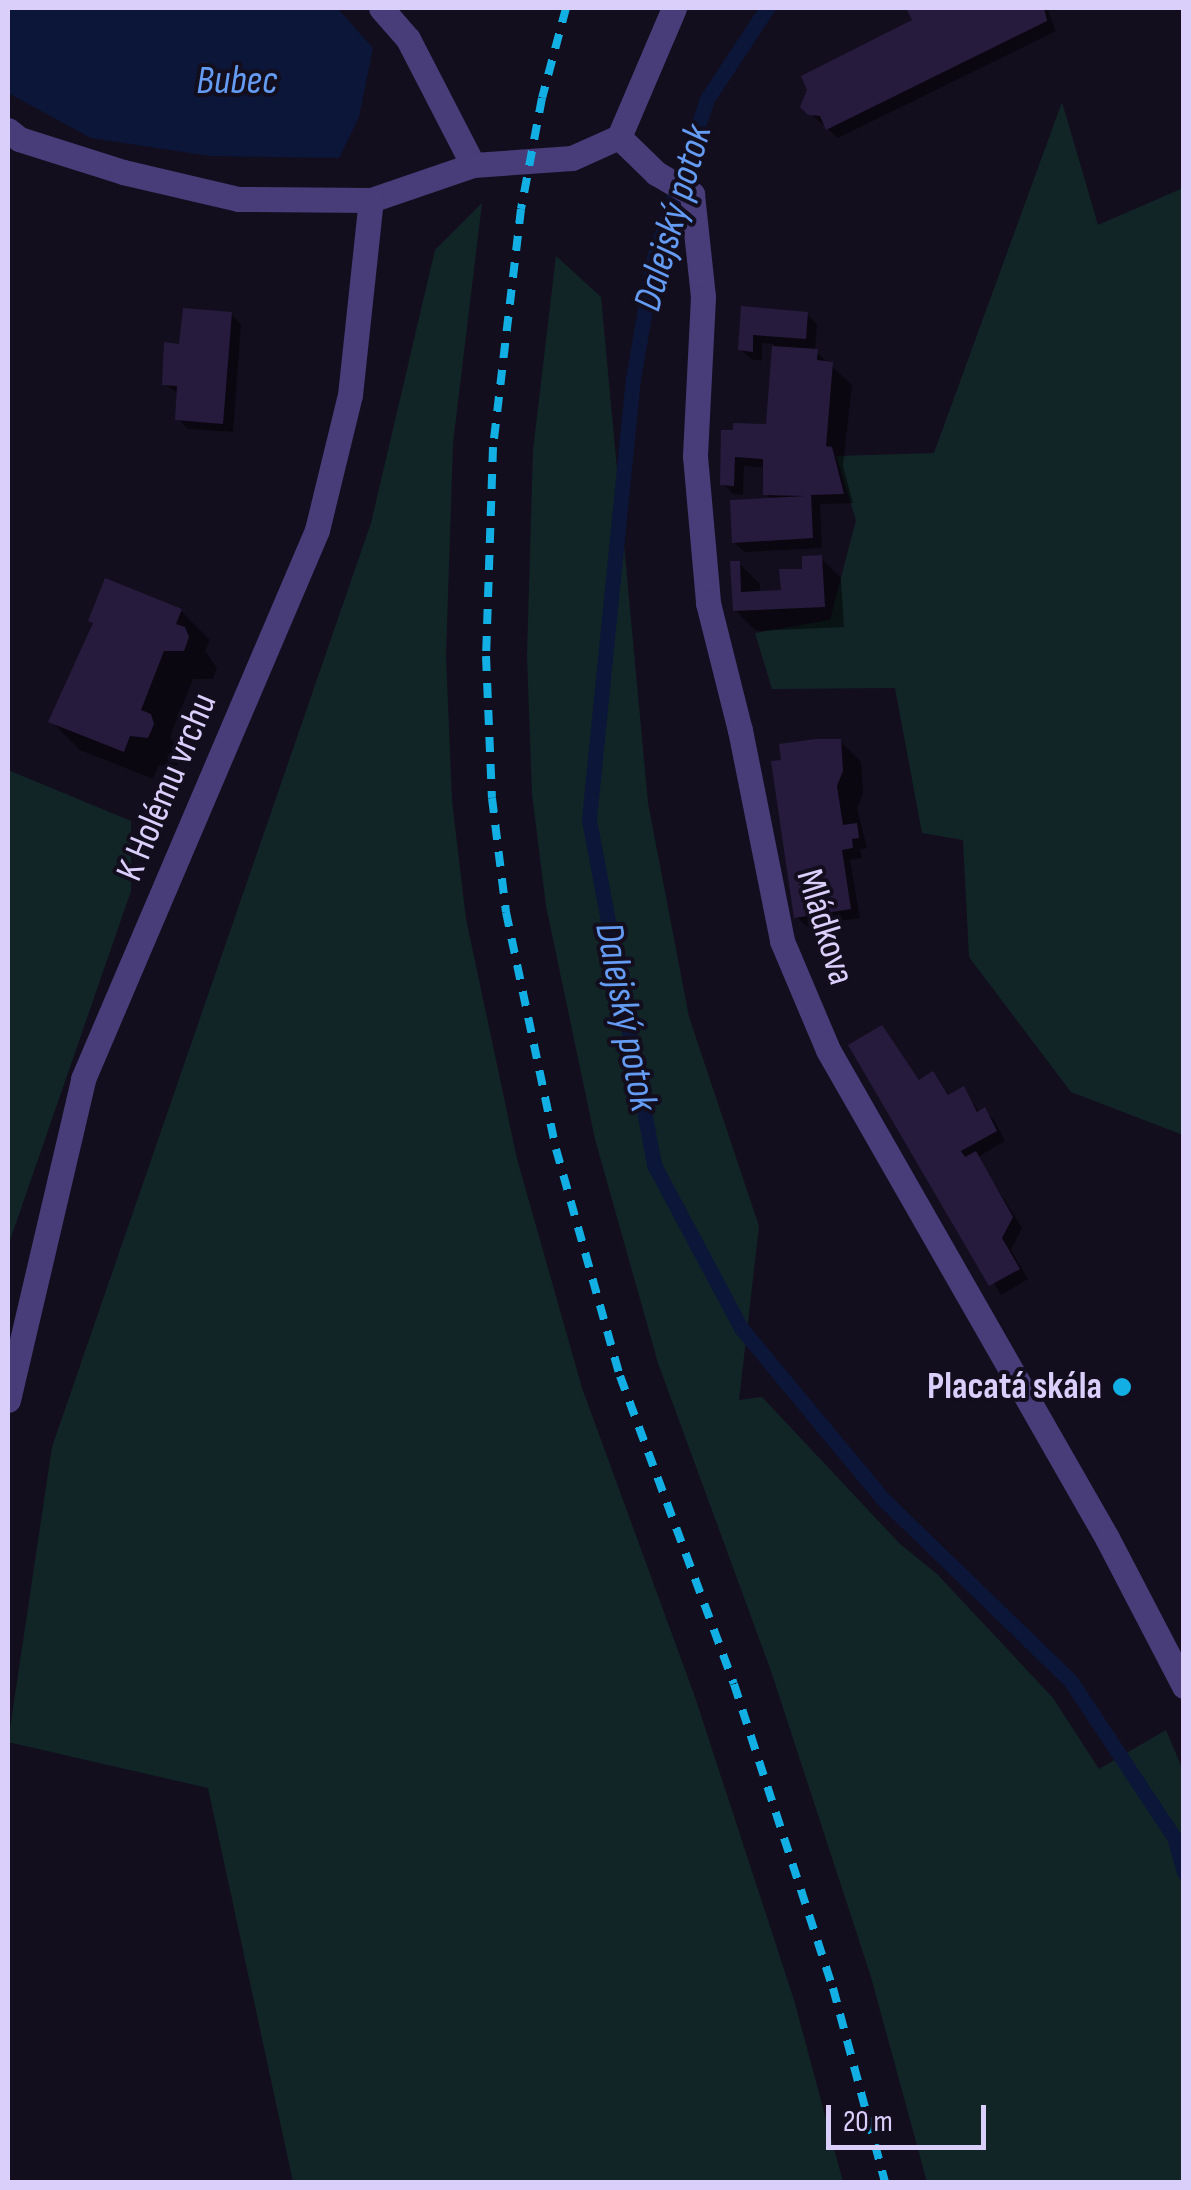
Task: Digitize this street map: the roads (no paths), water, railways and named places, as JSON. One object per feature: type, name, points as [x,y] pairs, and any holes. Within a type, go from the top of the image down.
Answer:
[{"type":"street","points":[[381,8],[408,39],[473,165]]},
{"type":"street","points":[[8,130],[19,139],[123,172],[238,199],[370,200],[473,165],[572,158],[619,137],[674,8]]},
{"type":"street","name":"Mládkova","points":[[619,137],[656,173],[692,194],[703,297],[695,456],[708,603],[740,730],[782,942],[828,1050],[1114,1550],[1184,1686]]},
{"type":"street","name":"K Holému vrchu","points":[[8,1400],[83,1079],[317,530],[350,395],[370,200]]},
{"type":"water","name":"Bubec","points":[[8,8],[337,8],[373,48],[359,117],[339,158],[210,156],[91,138],[8,93]]},
{"type":"waterway","name":"Dalejský potok","points":[[767,8],[707,99],[654,257],[633,378],[589,820],[654,1165],[741,1328],[884,1500],[1070,1680],[1174,1837],[1184,1873]]},
{"type":"railway","points":[[566,8],[542,98],[521,209],[493,447],[486,656],[492,798],[506,912],[556,1149],[620,1376],[734,1684],[833,1988],[885,2182]]},
{"type":"place","name":"Placatá skála","points":[[1122,1387]]}]
